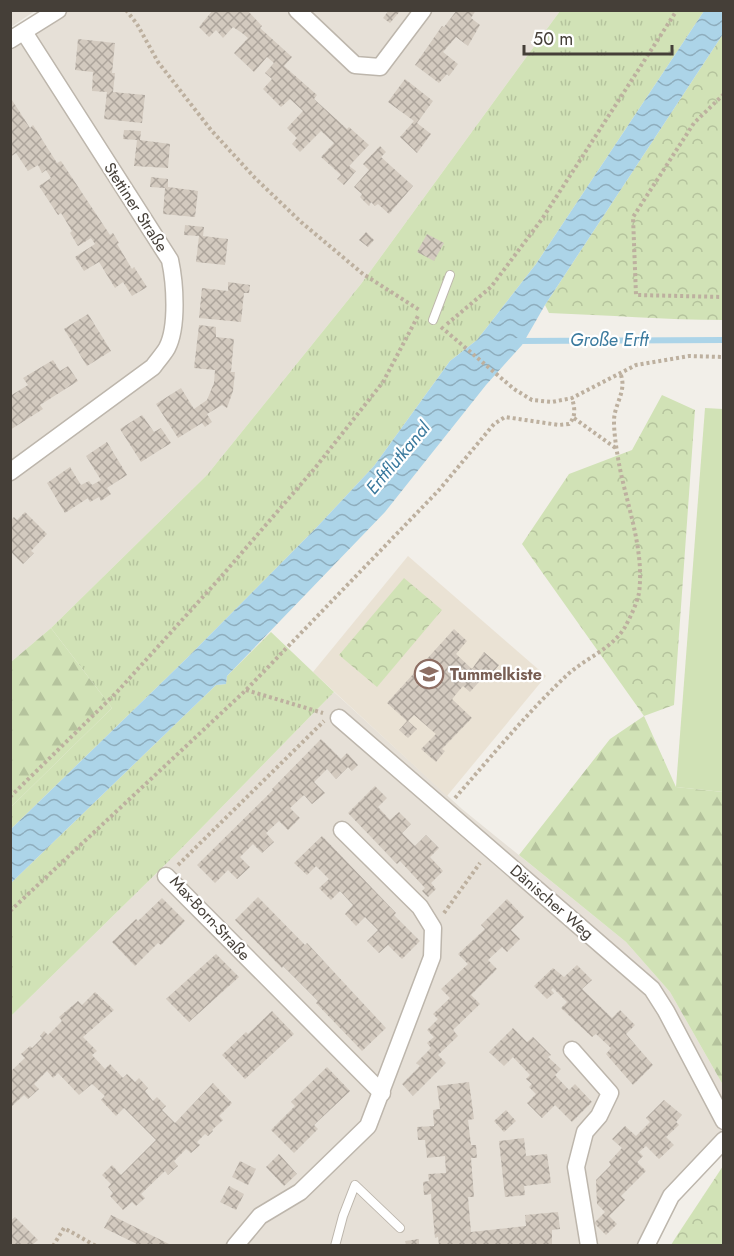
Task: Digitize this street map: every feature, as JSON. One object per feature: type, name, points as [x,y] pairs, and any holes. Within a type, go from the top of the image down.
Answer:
[{"type":"street","points":[[17,36],[58,10]]},
{"type":"street","points":[[297,10],[355,65],[380,67],[423,10]]},
{"type":"street","name":"Stettiner Straße","points":[[10,472],[153,368],[168,347],[174,315],[174,282],[170,260],[17,36]]},
{"type":"street","name":"Dänischer Weg","points":[[332,719],[445,810],[652,990],[666,1011],[723,1121]]},
{"type":"street","points":[[239,1244],[260,1216],[300,1192],[368,1126],[432,957],[433,928],[420,907],[342,830]]},
{"type":"street","name":"Max-Born-Straße","points":[[166,876],[382,1093]]},
{"type":"street","points":[[572,1050],[610,1093],[599,1116],[585,1132],[576,1167],[589,1245]]},
{"type":"street","points":[[646,1245],[671,1196],[721,1146]]},
{"type":"lane","points":[[433,320],[450,275]]},
{"type":"lane","points":[[335,1245],[355,1185],[400,1228]]},
{"type":"path","points":[[126,10],[137,24],[158,62],[211,129],[255,178],[301,222],[363,274],[421,311],[514,389],[532,400],[552,402],[572,398],[636,365],[689,356],[723,357]]},
{"type":"path","points":[[441,327],[459,315],[491,286],[542,219],[677,10]]},
{"type":"path","points":[[723,94],[693,123],[633,217],[636,295],[723,297]]},
{"type":"path","points":[[10,797],[117,692],[315,468],[383,382],[421,311]]},
{"type":"path","points":[[445,810],[544,697],[571,672],[604,651],[625,627],[639,594],[639,556],[617,449],[614,421],[616,405],[623,389],[620,373]]},
{"type":"path","points":[[10,911],[246,690],[439,490],[494,424],[505,417],[560,425],[569,424],[575,408],[572,398]]},
{"type":"path","points":[[573,418],[617,449]]},
{"type":"path","points":[[246,690],[332,719]]},
{"type":"path","name":"Max-Born-Straße","points":[[166,876],[332,719]]},
{"type":"path","points":[[433,928],[490,849]]},
{"type":"path","points":[[53,1245],[64,1228],[96,1245]]},
{"type":"shaded area","points":[[11,10],[35,10],[35,11],[11,27]]},
{"type":"shaded area","points":[[69,11],[560,11],[361,284],[207,475],[51,628],[11,662],[11,49]]},
{"type":"shaded area","name":"Tummelkiste","points":[[408,556],[546,676],[447,796],[313,672]]},
{"type":"shaded area","points":[[334,692],[462,809],[626,942],[670,992],[723,1085],[723,1140],[671,1196],[646,1245],[11,1246],[11,1016],[176,854]]},
{"type":"green space","points":[[560,11],[704,11],[536,264],[477,340],[450,361],[374,466],[187,658],[11,829],[11,807],[112,708],[51,628],[207,475],[361,284]]},
{"type":"green space","points":[[723,34],[723,320],[549,313],[545,305]]},
{"type":"green space","points":[[662,395],[695,410],[674,705],[644,716],[522,544],[569,474],[632,450]]},
{"type":"green space","points":[[705,408],[723,409],[723,792],[676,787]]},
{"type":"green space","points":[[404,578],[442,610],[377,687],[339,655]]},
{"type":"green space","points":[[51,628],[112,708],[11,807],[11,662]]},
{"type":"green space","points":[[271,632],[334,692],[176,854],[11,1016],[11,883],[216,685],[226,684],[227,676]]},
{"type":"green space","points":[[644,716],[676,787],[723,792],[723,1085],[670,992],[626,942],[519,855],[610,739]]},
{"type":"green space","points":[[723,1166],[723,1245],[671,1245],[676,1237]]},
{"type":"water","name":"Erftflutkanal","points":[[704,11],[723,11],[723,34],[545,305],[522,345],[486,385],[385,512],[227,676],[226,684],[216,685],[11,883],[11,829],[187,658],[374,466],[450,361],[477,340],[536,264]]},
{"type":"building","points":[[213,10],[247,10],[262,26],[260,28],[292,57],[284,66],[317,95],[314,99],[347,129],[349,127],[369,145],[349,166],[356,171],[344,185],[337,179],[341,175],[321,157],[334,143],[321,131],[300,152],[292,144],[297,138],[287,128],[303,111],[290,99],[281,107],[263,89],[272,79],[265,73],[274,63],[267,57],[254,72],[234,53],[248,38],[242,33],[233,27],[223,38],[216,30],[209,37],[199,27]]},
{"type":"building","points":[[389,10],[401,10],[390,23],[383,18]]},
{"type":"building","points":[[457,10],[476,10],[471,18],[480,25],[468,46],[456,37],[443,52],[458,64],[449,76],[447,74],[439,83],[415,65],[442,26],[444,27]]},
{"type":"building","points":[[78,39],[115,43],[113,92],[145,95],[142,123],[104,119],[107,92],[92,91],[93,72],[75,70]]},
{"type":"building","points":[[405,79],[433,101],[417,123],[431,134],[417,153],[400,137],[414,121],[388,102]]},
{"type":"building","points":[[10,97],[30,128],[33,125],[57,163],[61,161],[110,235],[113,233],[132,269],[134,267],[147,287],[132,296],[123,282],[115,288],[99,262],[84,271],[75,257],[95,244],[91,238],[78,246],[61,213],[58,215],[39,186],[51,178],[46,170],[42,173],[38,165],[28,171],[16,153],[10,157]]},
{"type":"building","points":[[124,130],[141,131],[140,140],[170,144],[168,168],[134,166],[137,140],[123,139]]},
{"type":"building","points":[[380,146],[386,152],[381,157],[413,186],[389,214],[378,204],[375,206],[371,202],[369,206],[360,197],[362,194],[354,187],[369,170],[363,164]]},
{"type":"building","points":[[151,177],[168,179],[168,187],[198,191],[195,217],[163,214],[165,188],[150,187]]},
{"type":"building","points":[[185,225],[204,227],[203,236],[228,239],[225,265],[196,262],[199,236],[184,235]]},
{"type":"building","points":[[366,232],[374,240],[368,247],[359,240]]},
{"type":"building","points":[[427,234],[444,243],[434,261],[417,252]]},
{"type":"building","points":[[228,282],[250,285],[249,293],[244,293],[241,322],[199,318],[202,288],[228,291]]},
{"type":"building","points":[[88,314],[111,351],[87,366],[64,329]]},
{"type":"building","points":[[199,325],[216,327],[216,337],[234,339],[231,372],[235,372],[233,391],[227,408],[222,405],[207,414],[212,422],[205,427],[202,423],[178,438],[156,404],[181,388],[194,409],[207,400],[214,383],[215,370],[194,368]]},
{"type":"building","points":[[53,360],[60,371],[68,366],[78,381],[40,405],[43,409],[10,430],[10,396],[28,385],[23,378]]},
{"type":"building","points":[[142,415],[154,432],[161,428],[171,443],[141,462],[120,429]]},
{"type":"building","points":[[107,442],[127,475],[107,488],[111,494],[101,501],[99,497],[90,502],[88,498],[65,513],[47,483],[70,467],[81,485],[89,481],[92,485],[101,480],[86,456]]},
{"type":"building","points":[[25,512],[47,534],[31,551],[34,553],[23,564],[10,551],[10,521],[14,517],[17,520]]},
{"type":"building","points":[[454,629],[467,641],[456,654],[472,669],[484,652],[499,665],[490,676],[487,673],[470,692],[463,686],[452,699],[472,718],[442,749],[445,751],[436,762],[421,749],[436,734],[414,715],[408,721],[417,729],[408,738],[399,730],[407,721],[387,703]]},
{"type":"building","points":[[321,739],[341,759],[347,753],[358,765],[352,771],[348,767],[336,779],[327,769],[314,782],[325,793],[312,804],[304,795],[290,808],[300,818],[288,830],[279,821],[266,833],[274,842],[262,853],[253,844],[240,857],[250,867],[237,879],[228,870],[215,883],[197,865]]},
{"type":"building","points":[[375,786],[387,798],[378,807],[390,820],[399,812],[411,824],[402,833],[415,846],[426,835],[439,848],[430,857],[443,871],[431,883],[436,889],[428,897],[422,891],[425,888],[400,861],[397,864],[348,813]]},
{"type":"building","points":[[322,836],[420,941],[402,959],[388,945],[379,953],[367,941],[378,930],[365,917],[356,926],[345,914],[353,905],[340,891],[331,900],[319,888],[329,879],[316,866],[307,875],[294,863]]},
{"type":"building","points":[[258,897],[305,945],[307,943],[386,1028],[362,1051],[316,1003],[318,1001],[235,920]]},
{"type":"building","points":[[162,898],[185,921],[135,966],[112,942]]},
{"type":"building","points":[[507,899],[524,917],[511,930],[520,939],[507,952],[502,947],[488,960],[497,969],[471,995],[480,1004],[453,1030],[458,1036],[438,1055],[446,1063],[413,1096],[402,1084],[420,1066],[416,1063],[431,1048],[427,1043],[434,1037],[427,1030],[438,1019],[433,1014],[450,998],[441,989],[468,964],[458,954],[485,929],[481,925]]},
{"type":"building","points":[[216,954],[239,977],[189,1022],[166,999]]},
{"type":"building","points":[[577,965],[592,980],[582,989],[612,1018],[620,1010],[635,1025],[626,1034],[653,1065],[633,1085],[606,1054],[611,1048],[596,1034],[592,1037],[561,1008],[567,1002],[553,988],[551,990],[554,993],[547,999],[534,986],[553,968],[564,977]]},
{"type":"building","points":[[95,992],[114,1010],[83,1037],[97,1051],[92,1055],[105,1069],[110,1064],[123,1078],[127,1074],[135,1082],[139,1078],[148,1088],[145,1091],[153,1101],[157,1097],[166,1106],[162,1110],[175,1123],[213,1083],[232,1103],[219,1116],[223,1120],[208,1136],[205,1134],[197,1142],[200,1145],[191,1153],[186,1149],[174,1161],[178,1166],[168,1175],[165,1171],[141,1194],[145,1198],[136,1206],[132,1202],[123,1210],[110,1196],[113,1193],[108,1187],[111,1184],[102,1175],[112,1165],[121,1175],[156,1140],[124,1108],[116,1116],[101,1100],[105,1096],[92,1084],[79,1095],[58,1073],[53,1078],[47,1071],[34,1084],[39,1089],[28,1099],[24,1095],[10,1108],[10,1072],[25,1058],[21,1054],[30,1046],[32,1048],[42,1038],[40,1036],[44,1031],[48,1035],[62,1021],[59,1017],[78,1001],[82,1005]]},
{"type":"building","points":[[272,1011],[294,1034],[245,1079],[222,1055]]},
{"type":"building","points":[[513,1028],[527,1042],[533,1037],[551,1055],[548,1057],[561,1069],[555,1075],[569,1090],[575,1084],[592,1102],[572,1122],[555,1105],[542,1118],[527,1103],[536,1094],[529,1087],[532,1084],[526,1079],[530,1075],[513,1057],[504,1066],[489,1052]]},
{"type":"building","points":[[327,1067],[350,1091],[314,1125],[318,1129],[294,1153],[271,1130],[295,1106],[291,1102]]},
{"type":"building","points":[[469,1082],[474,1119],[468,1120],[471,1145],[476,1145],[477,1158],[471,1158],[474,1197],[468,1197],[471,1232],[526,1226],[525,1215],[558,1212],[560,1229],[552,1230],[552,1245],[439,1245],[438,1237],[435,1238],[431,1194],[424,1195],[423,1182],[429,1181],[428,1174],[446,1173],[445,1156],[427,1158],[425,1140],[418,1140],[417,1127],[434,1126],[433,1110],[440,1109],[437,1086]]},
{"type":"building","points":[[664,1100],[682,1115],[676,1122],[679,1125],[666,1137],[674,1145],[659,1159],[646,1146],[639,1152],[643,1156],[637,1162],[646,1171],[621,1196],[625,1200],[609,1216],[617,1224],[606,1235],[594,1223],[605,1212],[597,1204],[596,1180],[611,1165],[609,1162],[622,1148],[612,1139],[625,1126],[636,1136],[650,1122],[646,1118]]},
{"type":"building","points":[[506,1110],[516,1121],[504,1132],[494,1121]]},
{"type":"building","points":[[524,1138],[526,1156],[547,1154],[551,1183],[524,1186],[525,1195],[505,1197],[499,1141]]},
{"type":"building","points":[[279,1154],[297,1174],[284,1186],[266,1167]]},
{"type":"building","points":[[240,1161],[256,1169],[248,1185],[232,1177]]},
{"type":"building","points":[[229,1186],[244,1194],[236,1210],[220,1202]]},
{"type":"building","points":[[111,1215],[171,1245],[139,1245],[104,1228]]},
{"type":"building","points":[[15,1217],[38,1240],[32,1245],[10,1245],[10,1221]]},
{"type":"building","points":[[419,1239],[419,1245],[406,1245],[405,1241]]},
{"type":"waterway","name":"Große Erft","points":[[517,341],[724,340]]},
{"type":"place","name":"Tummelkiste","points":[[429,674]]}]
